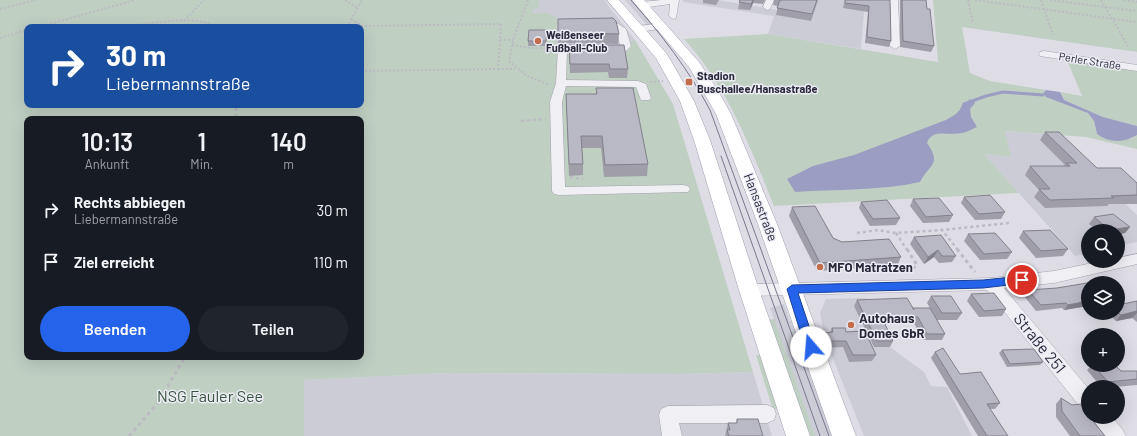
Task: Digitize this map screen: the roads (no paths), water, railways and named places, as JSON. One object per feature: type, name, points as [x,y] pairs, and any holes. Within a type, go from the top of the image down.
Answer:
[{"type":"main road","points":[[613,0],[662,57],[690,109],[716,182],[749,290],[798,436]]},
{"type":"main road","name":"Hansastraße","points":[[643,2],[686,55],[709,88],[728,124],[792,289],[813,355],[844,436]]},
{"type":"street","points":[[643,2],[675,0],[673,16]]},
{"type":"street","points":[[894,0],[895,46]]},
{"type":"street","points":[[612,23],[621,29],[626,46],[623,49],[563,49],[561,84],[556,102],[559,191],[683,190]]},
{"type":"street","points":[[639,29],[662,26]]},
{"type":"street","name":"Perler Straße","points":[[1044,54],[1137,68]]},
{"type":"street","points":[[561,84],[632,83],[642,86],[645,98]]},
{"type":"street","points":[[749,290],[987,284],[1054,277],[1137,259]]},
{"type":"street","name":"Straße 251","points":[[987,284],[1081,394]]},
{"type":"street","points":[[672,436],[668,415],[767,414]]},
{"type":"street","points":[[1106,424],[1116,436]]},
{"type":"water","points":[[1046,90],[1060,92],[1064,100],[1103,117],[1137,126],[1137,135],[1122,141],[1106,139],[1097,134],[1094,121],[1088,113],[1046,97],[1043,93]]},
{"type":"water","points":[[970,99],[975,103],[970,109],[971,117],[977,127],[962,133],[937,134],[929,138],[927,143],[934,156],[934,160],[933,164],[920,182],[889,187],[795,192],[787,179],[813,166],[854,155],[946,120],[956,114]]},
{"type":"waterway","points":[[963,108],[962,109],[964,104],[1003,92],[1043,95]]},
{"type":"tram line","points":[[631,0],[674,53],[702,95],[710,110],[829,436]]},
{"type":"tram line","points":[[721,156],[820,436]]},
{"type":"place","name":"Weißenseer Fußball-Club","points":[[538,41]]},
{"type":"place","name":"Stadion Buschallee/Hansastraße","points":[[689,82]]},
{"type":"place","name":"MFO Matratzen","points":[[820,267]]},
{"type":"place","name":"Autohaus Domes GbR","points":[[851,325]]},
{"type":"park label","name":"NSG Fauler See","points":[[210,396]]}]
